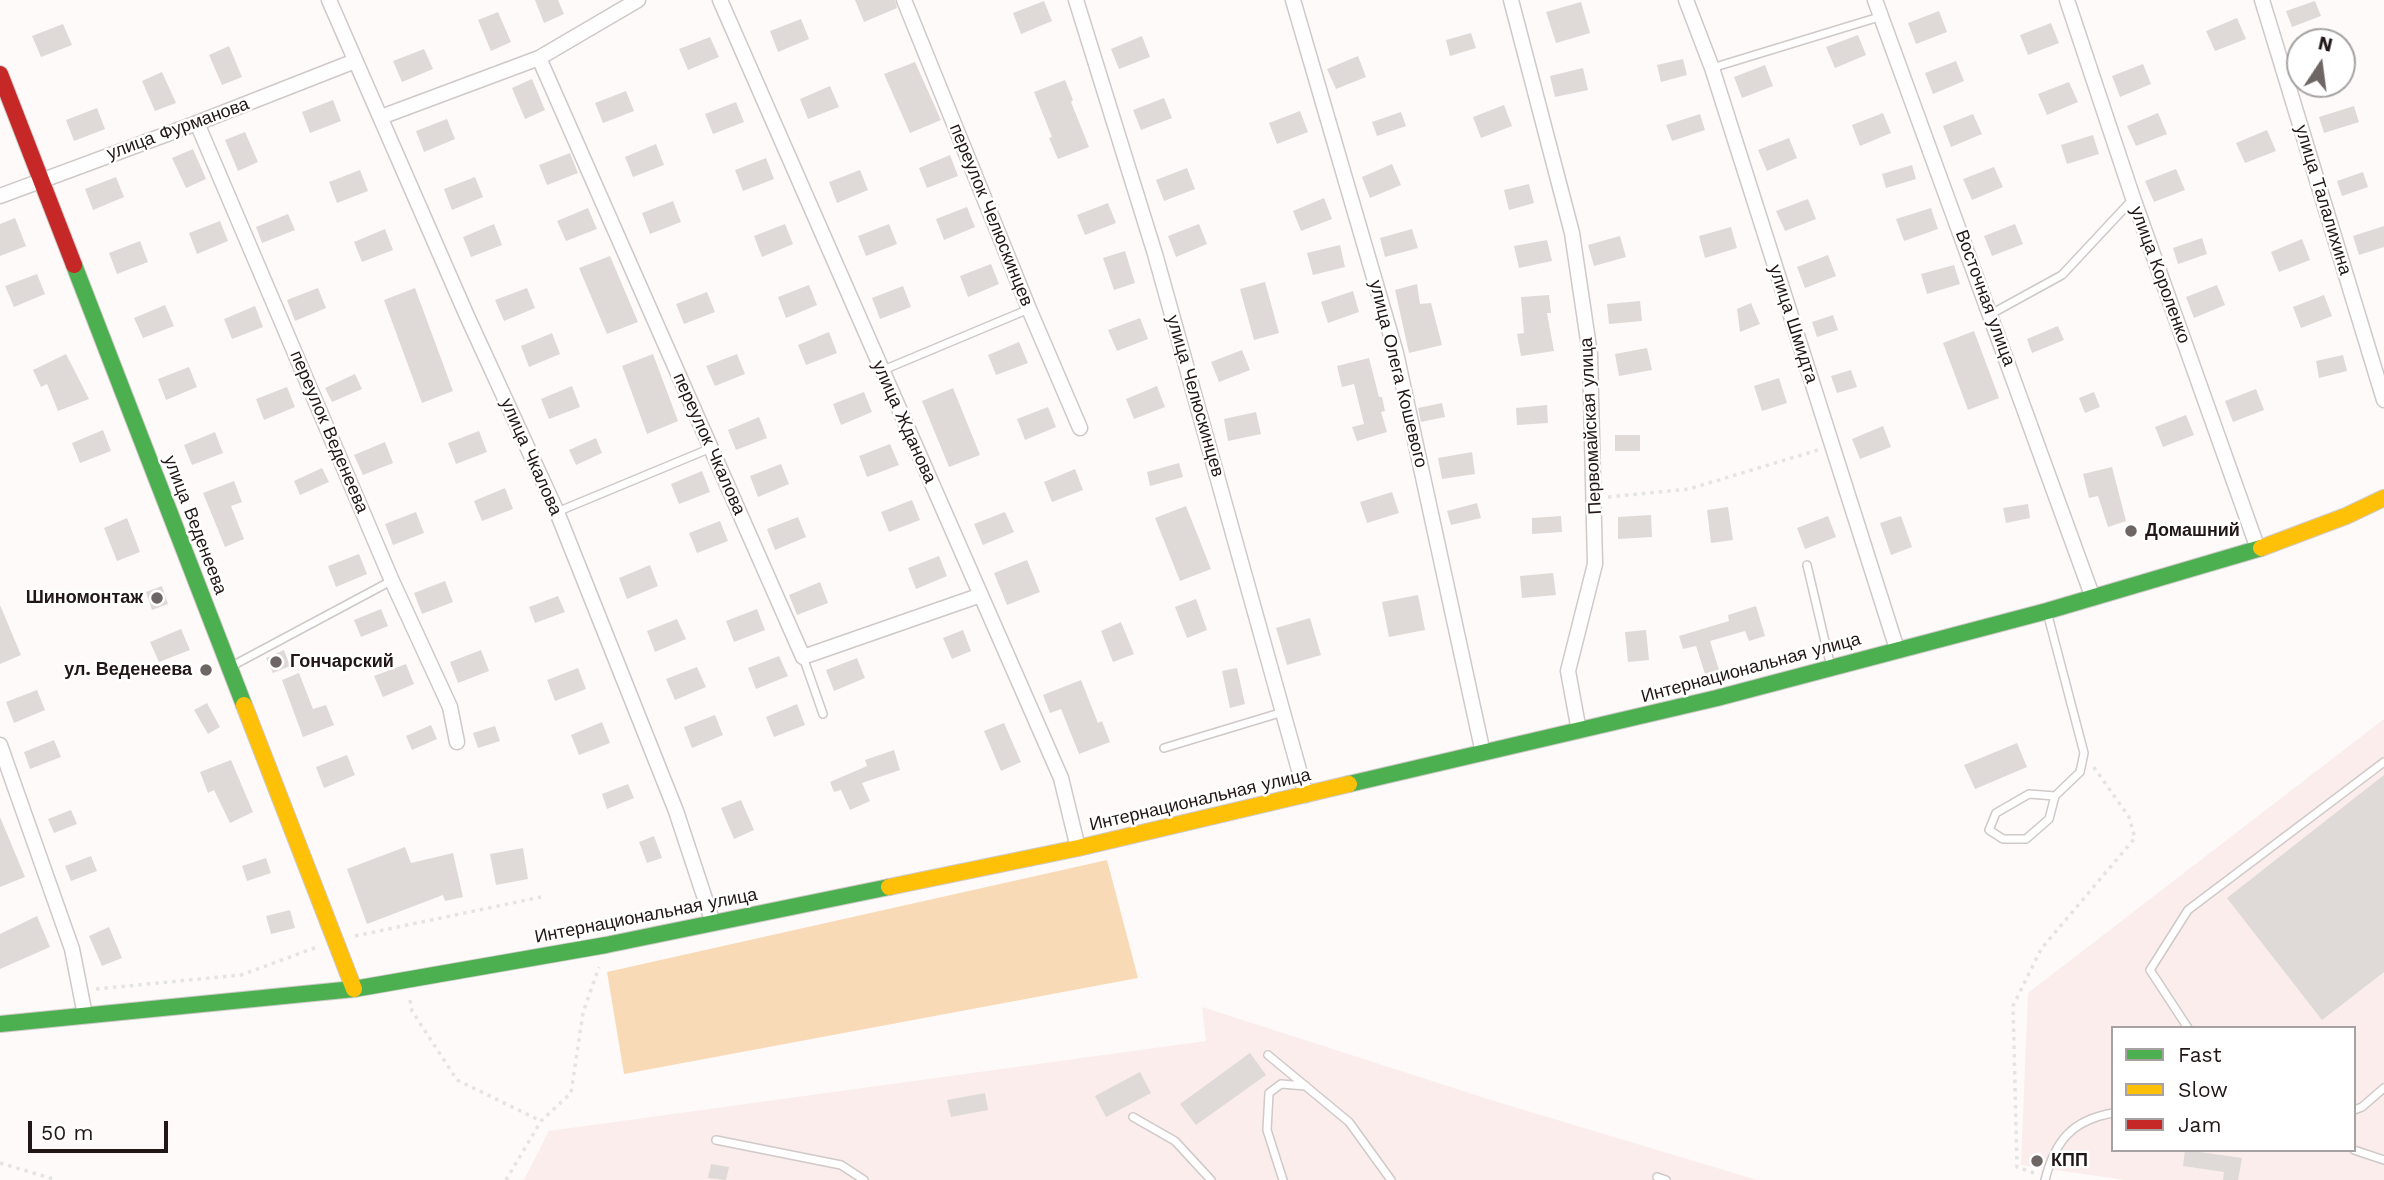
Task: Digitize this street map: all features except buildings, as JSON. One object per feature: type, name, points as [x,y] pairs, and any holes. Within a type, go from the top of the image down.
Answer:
[{"type":"street","name":"улица Чкалова","points":[[329,0],[467,316],[557,512],[676,811],[713,923]]},
{"type":"street","points":[[381,117],[539,58],[638,0]]},
{"type":"street","name":"улица Жданова","points":[[720,0],[1061,778],[1078,848]]},
{"type":"street","name":"переулок Челюскинцев","points":[[904,0],[1080,428]]},
{"type":"street","name":"улица Челюскинцев","points":[[1076,0],[1155,254],[1306,795]]},
{"type":"street","name":"улица Олега Кошевого","points":[[1293,0],[1396,353],[1483,753]]},
{"type":"street","name":"Первомайская улица","points":[[1511,0],[1572,233],[1590,354],[1595,564],[1568,671],[1579,731]]},
{"type":"street","name":"улица Шмидта","points":[[1686,0],[1712,68],[1897,649]]},
{"type":"street","name":"Восточная улица","points":[[1875,0],[2093,598]]},
{"type":"street","name":"улица Короленко","points":[[2067,0],[2133,198],[2258,549]]},
{"type":"street","name":"улица Талалихина","points":[[2262,0],[2384,400]]},
{"type":"street","name":"переулок Чкалова","points":[[539,58],[803,657]]},
{"type":"street","name":"улица Фурманова","points":[[0,196],[355,61]]},
{"type":"street","name":"улица Веденеева","points":[[0,74],[354,989]]},
{"type":"street","name":"переулок Веденеева","points":[[197,123],[392,581],[450,707],[457,742]]},
{"type":"street","name":"Интернациональная улица","points":[[0,1024],[354,989],[405,981],[606,945],[1078,848],[1717,698],[2047,611],[2258,549],[2346,516],[2384,498]]},
{"type":"street","points":[[803,657],[981,595]]},
{"type":"street","points":[[0,745],[4,765],[72,949],[85,1015]]},
{"type":"lane","points":[[1712,68],[1879,17]]},
{"type":"lane","points":[[1991,314],[2062,275],[2133,198]]},
{"type":"lane","points":[[881,370],[1029,309]]},
{"type":"lane","points":[[557,512],[710,448]]},
{"type":"lane","points":[[1807,565],[1831,667]]},
{"type":"lane","points":[[230,667],[392,581]]},
{"type":"lane","points":[[2047,611],[2084,753],[2080,772],[2055,796],[2049,818],[2026,839],[2003,839],[1989,830],[1996,813],[2029,794],[2055,796]]},
{"type":"lane","points":[[803,657],[822,714]]},
{"type":"lane","points":[[1164,748],[1283,712]]},
{"type":"lane","points":[[2187,1026],[2150,970],[2188,910],[2384,762]]},
{"type":"lane","points":[[1268,1055],[1349,1122],[1391,1180]]},
{"type":"lane","points":[[1283,1180],[1267,1130],[1269,1093],[1281,1084],[1306,1086]]},
{"type":"lane","points":[[2356,1109],[2384,1088]]},
{"type":"lane","points":[[2045,1178],[2058,1144],[2091,1116],[2111,1112]]},
{"type":"lane","points":[[1133,1117],[1175,1141],[1211,1180]]},
{"type":"lane","points":[[716,1140],[841,1165],[864,1180]]},
{"type":"lane","points":[[2356,1151],[2384,1160]]},
{"type":"lane","points":[[1657,1177],[1666,1180]]},
{"type":"path","points":[[1595,498],[1689,488],[1832,446]]},
{"type":"path","points":[[2045,1178],[2017,1167],[2012,1006],[2042,949],[2135,838],[2129,817],[2084,753]]},
{"type":"path","points":[[80,990],[241,975],[335,940],[541,897]]},
{"type":"path","points":[[506,1180],[541,1121],[571,1093],[583,1013],[606,945]]},
{"type":"path","points":[[405,981],[412,1011],[457,1080],[541,1121]]},
{"type":"path","points":[[0,1163],[57,1180]]},
{"type":"shaded area","points":[[2384,719],[2384,1180],[2125,1180],[2021,1165],[2028,993]]},
{"type":"shaded area","points":[[1107,860],[1138,978],[624,1074],[607,972]]},
{"type":"shaded area","points":[[1202,1007],[1494,1101],[1757,1180],[524,1180],[549,1131],[1206,1041]]},
{"type":"traffic: fast","points":[[74,265],[244,705]]},
{"type":"traffic: fast","points":[[1349,784],[1717,698],[2047,611],[2261,548]]},
{"type":"traffic: fast","points":[[0,1024],[354,989],[606,945],[889,887]]},
{"type":"traffic: slow","points":[[2261,548],[2346,516],[2384,498]]},
{"type":"traffic: slow","points":[[244,705],[354,989]]},
{"type":"traffic: slow","points":[[889,887],[1078,848],[1349,784]]},
{"type":"traffic: jam","points":[[0,74],[74,265]]},
{"type":"place","name":"Домашний","points":[[2131,531]]},
{"type":"place","name":"Шиномонтаж","points":[[157,598]]},
{"type":"place","name":"Гончарский","points":[[276,662]]},
{"type":"place","name":"ул. Веденеева","points":[[206,670]]},
{"type":"place","name":"КПП","points":[[2037,1161]]}]
